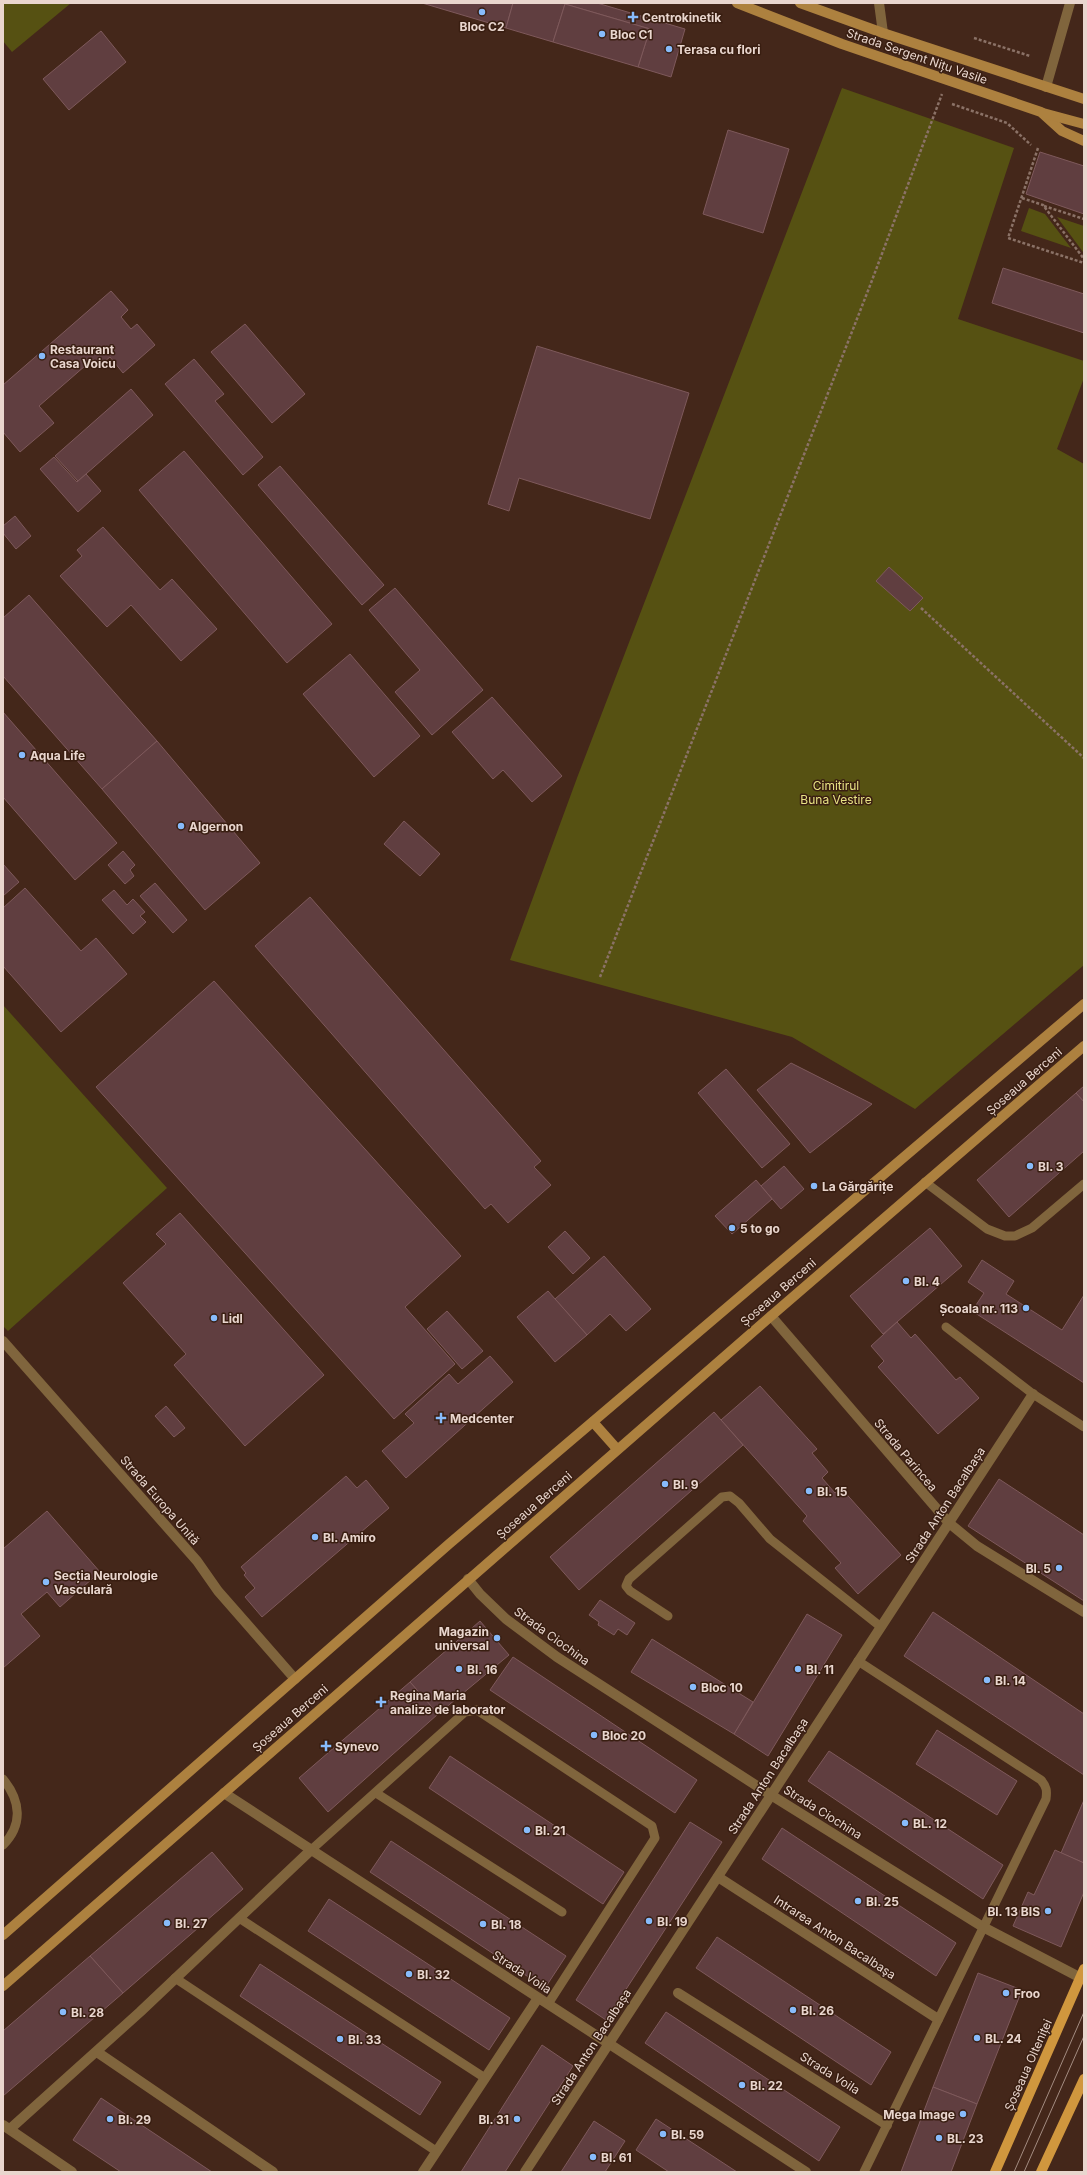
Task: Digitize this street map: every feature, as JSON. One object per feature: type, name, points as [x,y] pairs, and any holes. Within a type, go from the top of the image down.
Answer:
[{"type":"main road","name":"Strada Sergent Nițu Vasile","points":[[737,3],[821,36],[947,81],[1041,112],[1062,131],[1084,141]]},
{"type":"main road","name":"Strada Sergent Nițu Vasile","points":[[800,3],[883,33],[1084,99]]},
{"type":"main road","points":[[1041,112],[1084,124]]},
{"type":"main road","name":"Șoseaua Berceni","points":[[3,1935],[295,1679],[593,1422],[1084,1004]]},
{"type":"main road","name":"Șoseaua Berceni","points":[[3,1986],[617,1449],[1084,1046]]},
{"type":"main road","points":[[593,1422],[617,1449]]},
{"type":"main road","name":"Șoseaua Olteniței","points":[[995,2172],[1082,1974]]},
{"type":"main road","points":[[1041,2172],[1084,2079]]},
{"type":"street","points":[[879,3],[883,33]]},
{"type":"street","points":[[1046,87],[1070,3]]},
{"type":"street","name":"Strada Parincea","points":[[771,1316],[949,1523],[977,1546],[1084,1612]]},
{"type":"street","name":"Strada Europa Unită","points":[[3,1342],[197,1561],[218,1591],[295,1679]]},
{"type":"street","name":"Strada Anton Bacalbașa","points":[[525,2172],[1034,1394]]},
{"type":"street","name":"Strada Ciochina","points":[[468,1580],[506,1619],[531,1639],[771,1795],[983,1927],[1082,1974]]},
{"type":"street","name":"Strada Voila","points":[[224,1794],[806,2172]]},
{"type":"street","points":[[72,2172],[6,2127],[97,2052],[311,1850]]},
{"type":"street","name":"Intrarea Anton Bacalbaşa","points":[[718,1877],[938,2019]]},
{"type":"street","name":"Strada Voila","points":[[678,1993],[887,2125]]},
{"type":"street","points":[[423,2172],[538,1998]]},
{"type":"street","points":[[97,2052],[273,2172]]},
{"type":"lane","points":[[925,1182],[987,1229],[1005,1236],[1015,1236],[1032,1228],[1084,1184]]},
{"type":"lane","points":[[946,1327],[1034,1394],[1084,1427]]},
{"type":"lane","points":[[668,1616],[630,1591],[626,1586],[629,1579],[722,1497],[730,1496],[739,1503],[770,1539],[881,1627]]},
{"type":"lane","points":[[858,1662],[1041,1780],[1046,1785],[1046,1799],[864,2172]]},
{"type":"lane","points":[[311,1850],[465,1712],[477,1710],[652,1826],[655,1832],[655,1838],[548,2004]]},
{"type":"lane","points":[[3,1779],[14,1797],[18,1810],[15,1830],[3,1845]]},
{"type":"lane","points":[[376,1793],[562,1912]]},
{"type":"lane","points":[[239,1918],[485,2078]]},
{"type":"lane","points":[[175,1978],[436,2152]]},
{"type":"path","points":[[974,38],[1030,56]]},
{"type":"path","points":[[600,977],[871,283],[947,81]]},
{"type":"path","points":[[952,104],[1007,123],[1030,145]]},
{"type":"path","points":[[1038,148],[1008,238],[1084,263]]},
{"type":"path","points":[[1022,198],[1084,219]]},
{"type":"path","points":[[1044,205],[1084,259]]},
{"type":"path","points":[[921,608],[1084,758]]},
{"type":"green space","points":[[3,3],[71,3],[12,52],[3,41]]},
{"type":"green space","name":"Cimitirul Buna Vestire","points":[[842,88],[1014,148],[958,319],[1084,361],[1084,378],[1057,449],[1084,464],[1084,965],[915,1109],[792,1037],[510,960],[577,778]]},
{"type":"green space","points":[[1029,208],[1045,214],[1071,248],[1021,231]]},
{"type":"green space","points":[[1057,217],[1084,226],[1084,253],[1083,252]]},
{"type":"green space","points":[[3,1005],[167,1188],[8,1331],[3,1326]]},
{"type":"building","name":"Bloc C2","points":[[422,3],[513,3],[506,28]]},
{"type":"building","points":[[513,3],[597,3],[685,29],[671,77],[638,67],[650,29],[565,4],[553,42],[506,28]]},
{"type":"building","name":"Bloc C1","points":[[565,4],[650,29],[638,67],[553,42]]},
{"type":"building","points":[[101,31],[126,62],[69,110],[43,79]]},
{"type":"building","points":[[728,130],[789,149],[763,233],[703,214]]},
{"type":"building","points":[[1040,152],[1084,166],[1084,214],[1026,194]]},
{"type":"building","points":[[1003,268],[1084,294],[1084,333],[992,303]]},
{"type":"building","points":[[111,291],[128,310],[121,317],[131,329],[137,324],[155,345],[123,373],[110,357],[99,366],[93,359],[39,406],[54,423],[20,452],[3,432],[3,385]]},
{"type":"building","points":[[245,324],[305,394],[272,423],[211,352]]},
{"type":"building","points":[[537,346],[689,393],[650,519],[519,478],[509,511],[488,504]]},
{"type":"building","points":[[194,359],[224,394],[215,401],[263,457],[243,475],[165,384]]},
{"type":"building","points":[[131,389],[153,415],[78,481],[55,456]]},
{"type":"building","points":[[184,451],[332,624],[287,663],[139,490]]},
{"type":"building","points":[[54,457],[77,482],[86,474],[101,491],[78,512],[40,469]]},
{"type":"building","points":[[280,466],[384,585],[362,605],[258,485]]},
{"type":"building","points":[[15,516],[31,536],[16,549],[3,533],[3,526]]},
{"type":"building","points":[[103,527],[160,590],[172,579],[217,629],[181,661],[131,605],[107,627],[60,576],[82,556],[77,550]]},
{"type":"building","points":[[889,567],[923,598],[910,611],[876,581]]},
{"type":"building","points":[[395,588],[483,690],[432,735],[395,692],[420,670],[369,610]]},
{"type":"building","points":[[29,595],[157,741],[102,789],[3,676],[3,618]]},
{"type":"building","points":[[350,654],[420,736],[374,777],[303,694]]},
{"type":"building","points":[[492,697],[562,776],[532,802],[503,770],[493,779],[452,732]]},
{"type":"building","name":"Aqua Life","points":[[3,712],[117,843],[75,880],[3,797]]},
{"type":"building","name":"Algernon","points":[[157,741],[260,863],[205,910],[102,789]]},
{"type":"building","points":[[404,821],[440,854],[420,876],[384,844]]},
{"type":"building","points":[[123,851],[135,865],[130,870],[134,876],[125,884],[108,865]]},
{"type":"building","points":[[3,864],[19,882],[3,896]]},
{"type":"building","points":[[155,883],[187,920],[173,933],[140,896]]},
{"type":"building","points":[[25,888],[81,951],[96,938],[127,974],[61,1032],[3,966],[3,908]]},
{"type":"building","points":[[114,890],[127,905],[133,899],[145,912],[140,916],[146,922],[133,934],[102,900]]},
{"type":"building","points":[[310,897],[541,1161],[534,1167],[551,1185],[508,1223],[491,1204],[485,1209],[255,946]]},
{"type":"building","points":[[214,981],[461,1256],[405,1307],[455,1364],[394,1419],[96,1087]]},
{"type":"building","points":[[791,1063],[872,1104],[810,1153],[757,1090]]},
{"type":"building","points":[[726,1069],[790,1144],[762,1168],[698,1093]]},
{"type":"building","points":[[1084,1086],[1084,1102],[1076,1093]]},
{"type":"building","name":"Bl. 3","points":[[1076,1093],[1084,1102],[1084,1151],[1009,1217],[977,1180]]},
{"type":"building","points":[[784,1166],[804,1189],[781,1209],[761,1186]]},
{"type":"building","points":[[756,1180],[772,1199],[732,1234],[715,1216]]},
{"type":"building","name":"Lidl","points":[[180,1213],[324,1375],[245,1446],[174,1365],[186,1354],[123,1283],[166,1244],[156,1234]]},
{"type":"building","name":"Bl. 4","points":[[930,1228],[962,1266],[883,1334],[850,1296]]},
{"type":"building","points":[[565,1231],[590,1258],[573,1274],[548,1247]]},
{"type":"building","points":[[604,1256],[651,1309],[626,1331],[610,1314],[587,1335],[555,1299]]},
{"type":"building","points":[[982,1260],[1014,1281],[1006,1294],[1062,1330],[1084,1295],[1084,1383],[972,1311],[984,1293],[968,1282]]},
{"type":"building","points":[[548,1291],[587,1335],[555,1362],[517,1317]]},
{"type":"building","points":[[447,1311],[483,1351],[462,1369],[427,1329]]},
{"type":"building","points":[[897,1322],[911,1338],[915,1334],[956,1380],[960,1377],[979,1398],[938,1434],[878,1367],[884,1361],[871,1346]]},
{"type":"building","name":"Medcenter","points":[[490,1356],[513,1382],[406,1478],[382,1451],[414,1423],[405,1414],[449,1374],[458,1384]]},
{"type":"building","name":"Bl. 15","points":[[760,1386],[817,1449],[812,1453],[828,1472],[822,1478],[835,1493],[841,1488],[901,1555],[858,1594],[835,1568],[841,1563],[803,1521],[807,1516],[721,1420]]},
{"type":"building","points":[[166,1406],[185,1428],[174,1437],[155,1416]]},
{"type":"building","name":"Bl. 9","points":[[714,1412],[743,1445],[579,1590],[550,1557]]},
{"type":"building","name":"Bl. Amiro","points":[[346,1476],[357,1488],[366,1480],[389,1508],[262,1617],[245,1597],[255,1588],[244,1575],[246,1573],[241,1567]]},
{"type":"building","name":"Bl. 5","points":[[999,1479],[1084,1535],[1084,1601],[968,1526]]},
{"type":"building","name":"Secția Neurologie Vasculară","points":[[47,1511],[100,1572],[60,1607],[47,1592],[21,1614],[40,1636],[3,1668],[3,1549]]},
{"type":"building","points":[[600,1600],[635,1623],[627,1635],[618,1629],[614,1635],[598,1625],[599,1622],[589,1615]]},
{"type":"building","name":"Bl. 14","points":[[933,1612],[1084,1714],[1084,1775],[904,1656]]},
{"type":"building","name":"Bl. 11","points":[[807,1614],[842,1635],[768,1756],[734,1734]]},
{"type":"building","name":"Bl. 16","points":[[480,1621],[509,1655],[438,1714],[410,1682]]},
{"type":"building","name":"Bloc 10","points":[[652,1639],[753,1702],[734,1734],[631,1672]]},
{"type":"building","name":"Bloc 20","points":[[513,1657],[697,1780],[675,1813],[490,1690]]},
{"type":"building","points":[[410,1682],[438,1714],[328,1812],[299,1778]]},
{"type":"building","points":[[937,1730],[1017,1781],[997,1815],[916,1764]]},
{"type":"building","name":"BL. 12","points":[[829,1751],[1003,1865],[983,1899],[808,1781]]},
{"type":"building","name":"Bl. 21","points":[[450,1756],[624,1872],[603,1904],[429,1788]]},
{"type":"building","points":[[1084,1800],[1084,1863],[1061,1853]]},
{"type":"building","name":"Bl. 19","points":[[690,1822],[722,1842],[606,2020],[576,2000]]},
{"type":"building","name":"Bl. 25","points":[[782,1828],[956,1943],[936,1976],[762,1859]]},
{"type":"building","name":"Bl. 18","points":[[391,1841],[566,1956],[545,1988],[370,1872]]},
{"type":"building","name":"Bl. 13 BIS","points":[[1055,1850],[1084,1863],[1084,1892],[1061,1947],[1013,1926],[1028,1892],[1034,1895]]},
{"type":"building","name":"Bl. 27","points":[[212,1852],[243,1889],[123,1993],[90,1956]]},
{"type":"building","name":"Bl. 32","points":[[329,1899],[510,2018],[489,2050],[308,1931]]},
{"type":"building","name":"Bl. 26","points":[[717,1937],[891,2052],[871,2085],[696,1968]]},
{"type":"building","name":"Bl. 28","points":[[90,1956],[123,1993],[3,2096],[3,2031]]},
{"type":"building","name":"Bl. 33","points":[[260,1964],[441,2082],[420,2115],[240,1996]]},
{"type":"building","name":"BL. 24","points":[[978,1973],[1022,1990],[977,2104],[933,2087]]},
{"type":"building","name":"Bl. 22","points":[[666,2012],[840,2127],[819,2161],[645,2043]]},
{"type":"building","name":"Bl. 31","points":[[542,2045],[573,2066],[505,2172],[461,2172]]},
{"type":"building","name":"BL. 23","points":[[933,2087],[977,2104],[951,2172],[901,2172]]},
{"type":"building","name":"Bl. 29","points":[[101,2098],[212,2172],[121,2172],[73,2140]]},
{"type":"building","name":"Bl. 59","points":[[656,2119],[737,2172],[669,2172],[636,2150]]},
{"type":"building","name":"Bl. 61","points":[[594,2121],[625,2141],[605,2172],[561,2172]]},
{"type":"tram line","points":[[1014,2172],[1084,2012]]},
{"type":"tram line","points":[[1024,2172],[1084,2036]]},
{"type":"place","name":"Bloc C2","points":[[482,12]]},
{"type":"place","name":"Centrokinetik","points":[[633,17]]},
{"type":"place","name":"Bloc C1","points":[[602,34]]},
{"type":"place","name":"Terasa cu flori","points":[[669,49]]},
{"type":"place","name":"Restaurant Casa Voicu","points":[[42,356]]},
{"type":"place","name":"Aqua Life","points":[[22,755]]},
{"type":"place","name":"Algernon","points":[[181,826]]},
{"type":"place","name":"Bl. 3","points":[[1030,1166]]},
{"type":"place","name":"La Gărgărițe","points":[[814,1186]]},
{"type":"place","name":"5 to go","points":[[732,1228]]},
{"type":"place","name":"Bl. 4","points":[[906,1281]]},
{"type":"place","name":"Școala nr. 113","points":[[1026,1308]]},
{"type":"place","name":"Lidl","points":[[214,1318]]},
{"type":"place","name":"Medcenter","points":[[441,1418]]},
{"type":"place","name":"Bl. 9","points":[[665,1484]]},
{"type":"place","name":"Bl. 15","points":[[809,1491]]},
{"type":"place","name":"Bl. Amiro","points":[[315,1537]]},
{"type":"place","name":"Bl. 5","points":[[1059,1568]]},
{"type":"place","name":"Secția Neurologie Vasculară","points":[[46,1582]]},
{"type":"place","name":"Magazin universal","points":[[497,1638]]},
{"type":"place","name":"Bl. 16","points":[[459,1669]]},
{"type":"place","name":"Bl. 11","points":[[798,1669]]},
{"type":"place","name":"Bl. 14","points":[[987,1680]]},
{"type":"place","name":"Bloc 10","points":[[693,1687]]},
{"type":"place","name":"Regina Maria analize de laborator","points":[[381,1702]]},
{"type":"place","name":"Bloc 20","points":[[594,1735]]},
{"type":"place","name":"Synevo","points":[[326,1746]]},
{"type":"place","name":"BL. 12","points":[[905,1823]]},
{"type":"place","name":"Bl. 21","points":[[527,1830]]},
{"type":"place","name":"Bl. 25","points":[[858,1901]]},
{"type":"place","name":"Bl. 13 BIS","points":[[1048,1911]]},
{"type":"place","name":"Bl. 19","points":[[649,1921]]},
{"type":"place","name":"Bl. 27","points":[[167,1923]]},
{"type":"place","name":"Bl. 18","points":[[483,1924]]},
{"type":"place","name":"Bl. 32","points":[[409,1974]]},
{"type":"place","name":"Froo","points":[[1006,1993]]},
{"type":"place","name":"Bl. 26","points":[[793,2010]]},
{"type":"place","name":"Bl. 28","points":[[63,2012]]},
{"type":"place","name":"BL. 24","points":[[977,2038]]},
{"type":"place","name":"Bl. 33","points":[[340,2039]]},
{"type":"place","name":"Bl. 22","points":[[742,2085]]},
{"type":"place","name":"Mega Image","points":[[963,2114]]},
{"type":"place","name":"Bl. 29","points":[[110,2119]]},
{"type":"place","name":"Bl. 31","points":[[517,2119]]},
{"type":"place","name":"Bl. 59","points":[[663,2134]]},
{"type":"place","name":"BL. 23","points":[[939,2138]]},
{"type":"place","name":"Bl. 61","points":[[593,2157]]}]
